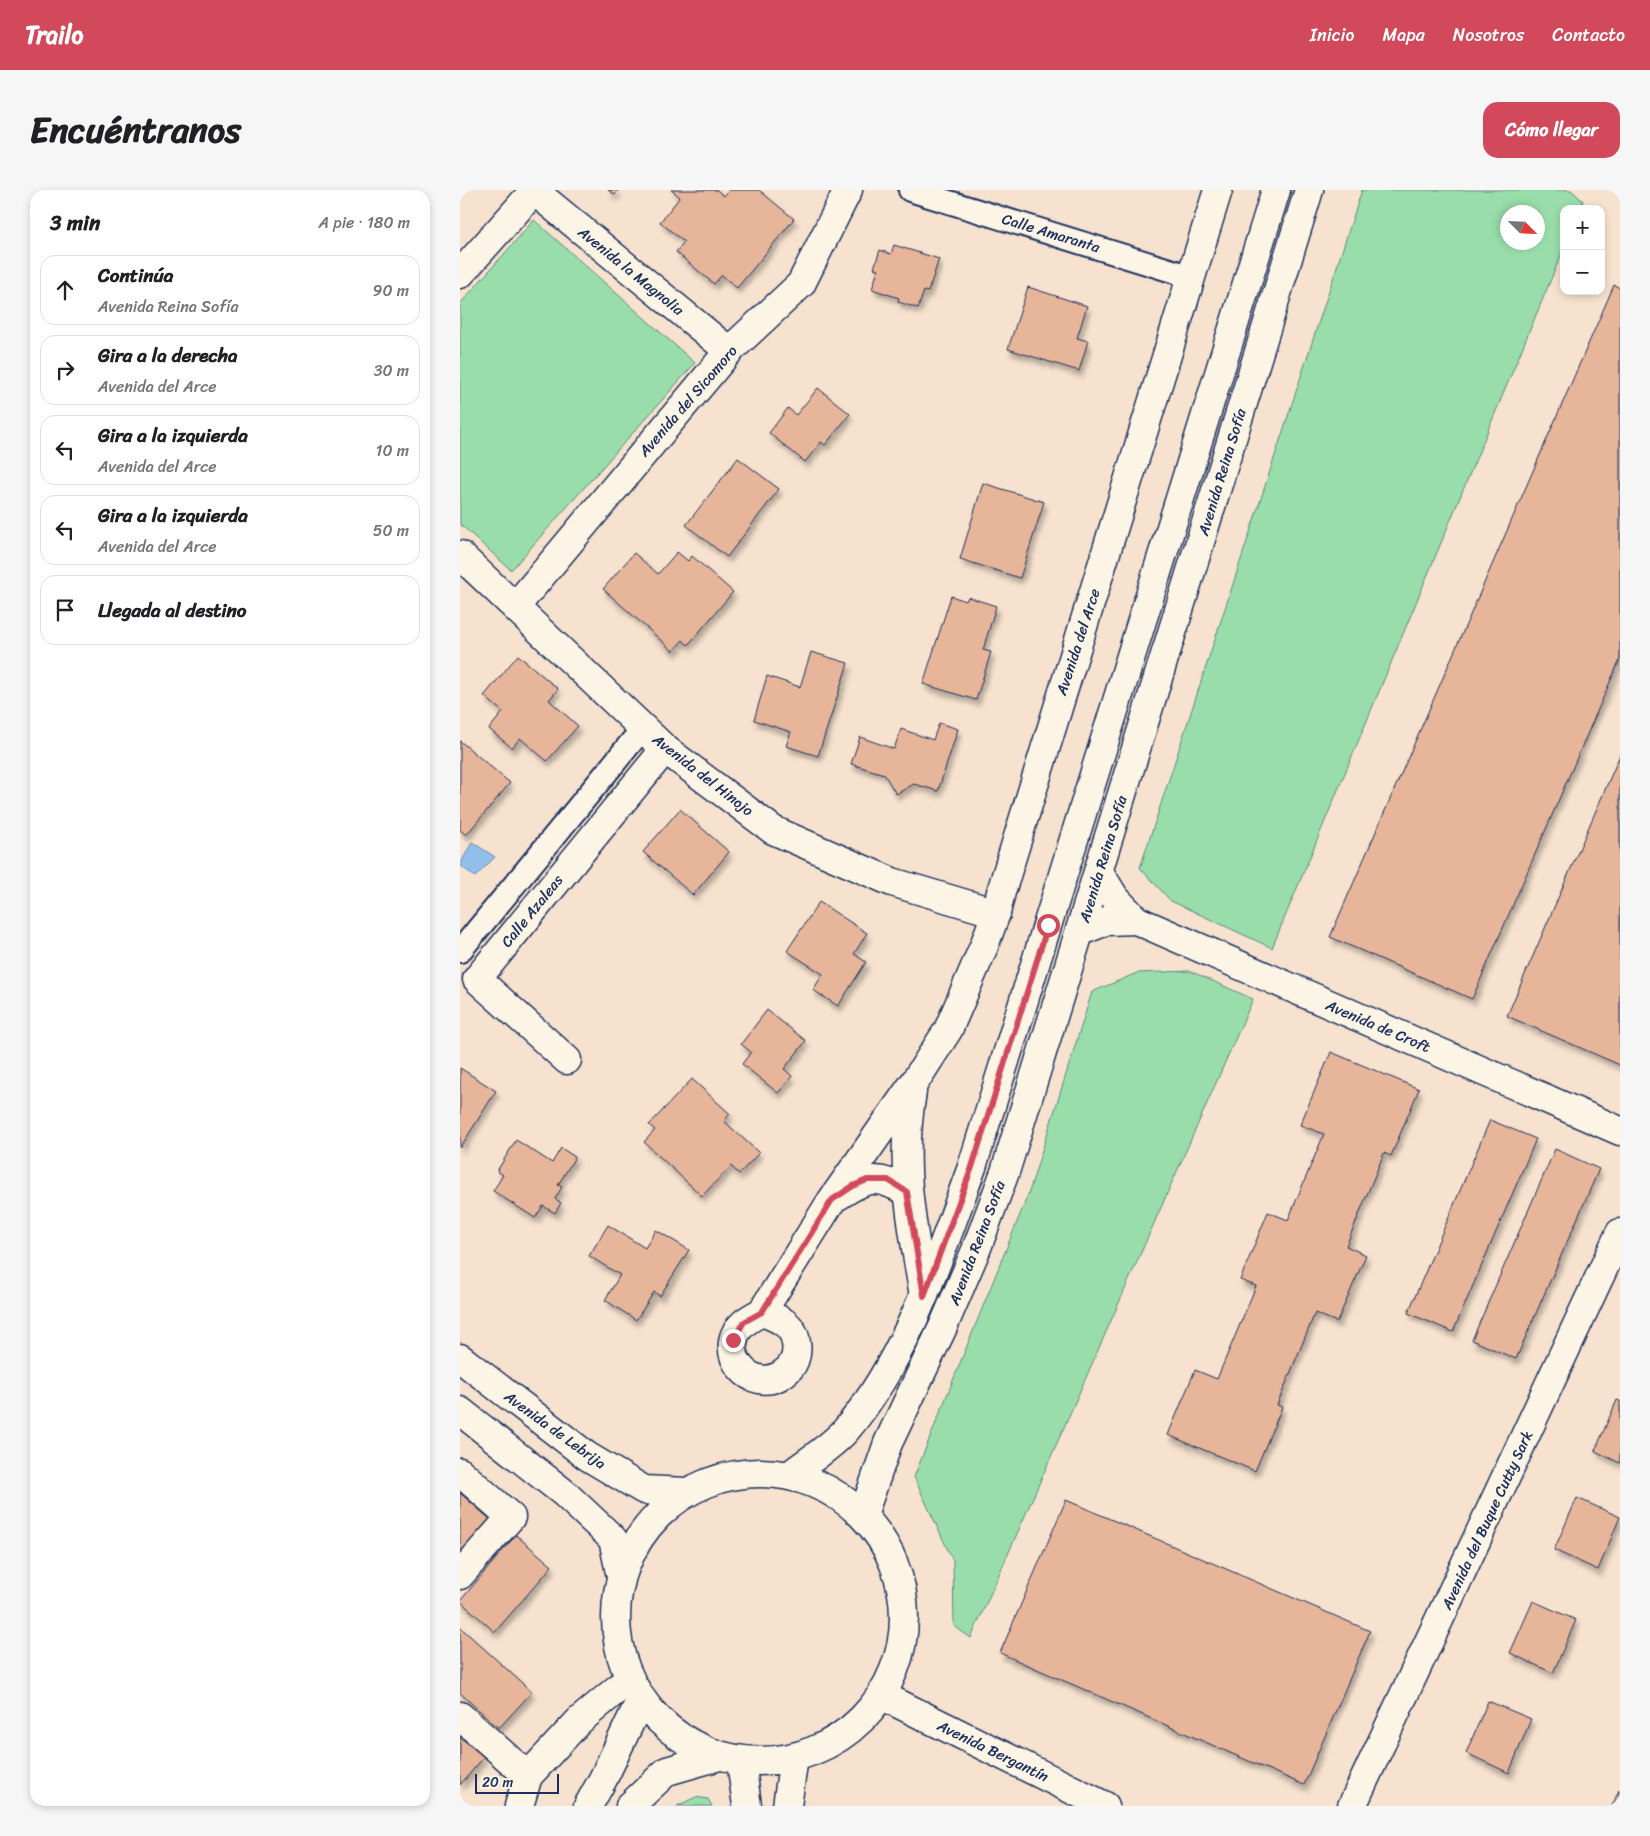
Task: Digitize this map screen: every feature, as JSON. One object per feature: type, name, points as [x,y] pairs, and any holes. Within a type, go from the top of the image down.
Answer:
[{"type":"street","name":"Avenida del Sicomoro","points":[[516,606],[729,351],[802,284],[848,190]]},
{"type":"street","name":"Calle Amaranta","points":[[910,190],[1192,277]]},
{"type":"street","name":"Avenida del Arce","points":[[762,1312],[832,1200],[914,1084],[948,1030],[996,913],[1062,690],[1218,190]]},
{"type":"street","name":"Avenida Reina Sofía","points":[[790,1475],[845,1431],[879,1386],[924,1296],[975,1158],[1276,190]]},
{"type":"street","name":"Avenida Reina Sofía","points":[[862,1515],[888,1442],[943,1327],[1005,1172],[1309,190]]},
{"type":"street","name":"Avenida la Magnolia","points":[[534,191],[729,351]]},
{"type":"street","points":[[460,274],[534,191]]},
{"type":"street","name":"Avenida del Hinojo","points":[[460,555],[665,749],[773,830],[892,882],[996,913]]},
{"type":"street","points":[[460,951],[643,728]]},
{"type":"street","name":"Calle Azaleas","points":[[567,1060],[476,979],[665,749]]},
{"type":"street","name":"Avenida de Croft","points":[[1099,872],[1115,898],[1136,920],[1620,1131]]},
{"type":"street","name":"Avenida de Croft","points":[[1081,931],[1106,921],[1136,920]]},
{"type":"street","name":"Avenida del Arce","points":[[914,1084],[906,1127],[907,1192],[924,1296]]},
{"type":"street","name":"Avenida del Arce","points":[[832,1200],[853,1186],[867,1180],[888,1180],[907,1192]]},
{"type":"street","name":"Avenida del Buque Cutty Sark","points":[[1352,1806],[1620,1233]]},
{"type":"street","name":"Avenida de Lebrija","points":[[460,1358],[587,1456],[644,1490],[686,1492]]},
{"type":"street","points":[[460,1411],[564,1493],[613,1539],[621,1577]]},
{"type":"street","points":[[460,1472],[511,1517],[460,1575]]},
{"type":"street","points":[[747,1473],[790,1475],[830,1490],[862,1515],[883,1541],[896,1570],[903,1601],[903,1634],[897,1658],[881,1695],[858,1723],[828,1744],[794,1758],[767,1762],[730,1758],[675,1734],[635,1689],[618,1646],[616,1612],[621,1577],[635,1544],[658,1515],[686,1492],[726,1476],[747,1473]]},
{"type":"street","points":[[519,1806],[528,1776],[580,1721],[635,1689]]},
{"type":"street","points":[[588,1806],[603,1779],[635,1689]]},
{"type":"street","name":"Avenida Bergantín","points":[[881,1695],[1105,1806]]},
{"type":"street","points":[[460,1716],[528,1776]]},
{"type":"street","points":[[630,1806],[667,1772],[730,1758]]},
{"type":"street","points":[[730,1758],[747,1806]]},
{"type":"street","points":[[787,1806],[794,1758]]},
{"type":"green space","points":[[1362,190],[1571,190],[1583,201],[1582,205],[1560,205],[1560,258],[1272,948],[1171,901],[1140,868]]},
{"type":"green space","points":[[534,220],[695,363],[511,570],[460,524],[460,304]]},
{"type":"green space","points":[[1190,971],[1253,999],[971,1638],[954,1626],[953,1561],[914,1477],[1028,1195],[1092,992],[1137,973]]},
{"type":"green space","points":[[696,1797],[708,1799],[712,1806],[677,1806]]},
{"type":"water","points":[[472,842],[495,857],[475,877],[460,865]]},
{"type":"building","points":[[608,190],[618,190],[615,195]]},
{"type":"building","points":[[671,190],[717,190],[724,196],[729,190],[759,190],[794,219],[737,288],[722,275],[714,284],[676,252],[684,242],[660,222],[680,197]]},
{"type":"building","points":[[894,245],[939,259],[928,292],[924,291],[918,308],[898,302],[899,298],[872,289],[878,270],[874,268],[880,250],[891,254]]},
{"type":"building","points":[[1614,285],[1620,288],[1620,659],[1472,999],[1330,937]]},
{"type":"building","points":[[1028,287],[1087,306],[1077,338],[1088,341],[1079,371],[1008,349]]},
{"type":"building","points":[[818,388],[850,414],[825,445],[821,442],[805,462],[769,433],[788,408],[796,415]]},
{"type":"building","points":[[738,458],[779,489],[727,557],[686,525]]},
{"type":"building","points":[[983,483],[1044,502],[1020,578],[960,559]]},
{"type":"building","points":[[677,552],[688,561],[692,556],[733,592],[688,645],[683,640],[673,651],[603,589],[634,553],[658,574]]},
{"type":"building","points":[[951,596],[966,601],[968,597],[996,606],[983,650],[991,652],[976,700],[923,684]]},
{"type":"building","points":[[811,652],[848,663],[818,756],[786,746],[791,732],[754,720],[767,676],[800,687]]},
{"type":"building","points":[[518,655],[558,689],[549,700],[578,726],[547,761],[520,738],[512,748],[489,729],[503,712],[484,696]]},
{"type":"building","points":[[939,723],[958,729],[938,791],[914,784],[896,794],[884,774],[851,764],[860,737],[894,749],[901,729],[933,740]]},
{"type":"building","points":[[460,741],[510,783],[466,835],[460,830]]},
{"type":"building","points":[[1620,755],[1620,1065],[1507,1016]]},
{"type":"building","points":[[680,809],[729,852],[693,895],[643,852]]},
{"type":"building","points":[[819,902],[867,933],[854,954],[866,962],[838,1006],[813,990],[823,974],[787,951]]},
{"type":"building","points":[[767,1010],[806,1041],[784,1069],[792,1076],[778,1093],[742,1064],[751,1052],[741,1044]]},
{"type":"building","points":[[1331,1052],[1419,1089],[1391,1156],[1384,1153],[1346,1246],[1366,1255],[1337,1322],[1315,1313],[1277,1405],[1282,1407],[1255,1471],[1168,1435],[1195,1370],[1217,1379],[1256,1286],[1240,1280],[1268,1212],[1288,1220],[1324,1134],[1300,1125]]},
{"type":"building","points":[[460,1068],[496,1091],[460,1148]]},
{"type":"building","points":[[692,1079],[730,1114],[724,1121],[759,1153],[739,1174],[731,1166],[702,1196],[644,1142],[655,1130],[649,1125]]},
{"type":"building","points":[[1490,1120],[1536,1139],[1453,1332],[1408,1313]]},
{"type":"building","points":[[516,1140],[552,1163],[561,1148],[575,1157],[558,1185],[562,1187],[555,1199],[561,1203],[555,1213],[543,1206],[535,1218],[493,1191],[503,1175],[497,1171]]},
{"type":"building","points":[[1555,1149],[1599,1169],[1516,1359],[1472,1340]]},
{"type":"building","points":[[608,1225],[645,1248],[656,1230],[689,1250],[660,1296],[654,1292],[636,1320],[605,1300],[620,1275],[589,1256]]},
{"type":"building","points":[[1617,1400],[1620,1401],[1620,1463],[1595,1451]]},
{"type":"building","points":[[460,1493],[492,1521],[460,1557]]},
{"type":"building","points":[[1577,1498],[1620,1517],[1598,1570],[1554,1550]]},
{"type":"building","points":[[1066,1500],[1370,1631],[1304,1785],[1000,1653]]},
{"type":"building","points":[[516,1535],[552,1566],[495,1632],[460,1601]]},
{"type":"building","points":[[1533,1601],[1576,1620],[1553,1673],[1510,1653]]},
{"type":"building","points":[[460,1627],[532,1692],[499,1728],[460,1693]]},
{"type":"building","points":[[1488,1701],[1531,1719],[1509,1773],[1466,1753]]},
{"type":"building","points":[[460,1737],[484,1757],[460,1785]]},
{"type":"building","points":[[1619,1790],[1620,1806],[1612,1806]]},
{"type":"route","points":[[733,1340],[737,1330],[744,1322],[762,1312],[832,1200],[853,1186],[867,1180],[888,1180],[907,1192],[924,1296],[972,1167],[1048,925]]}]
